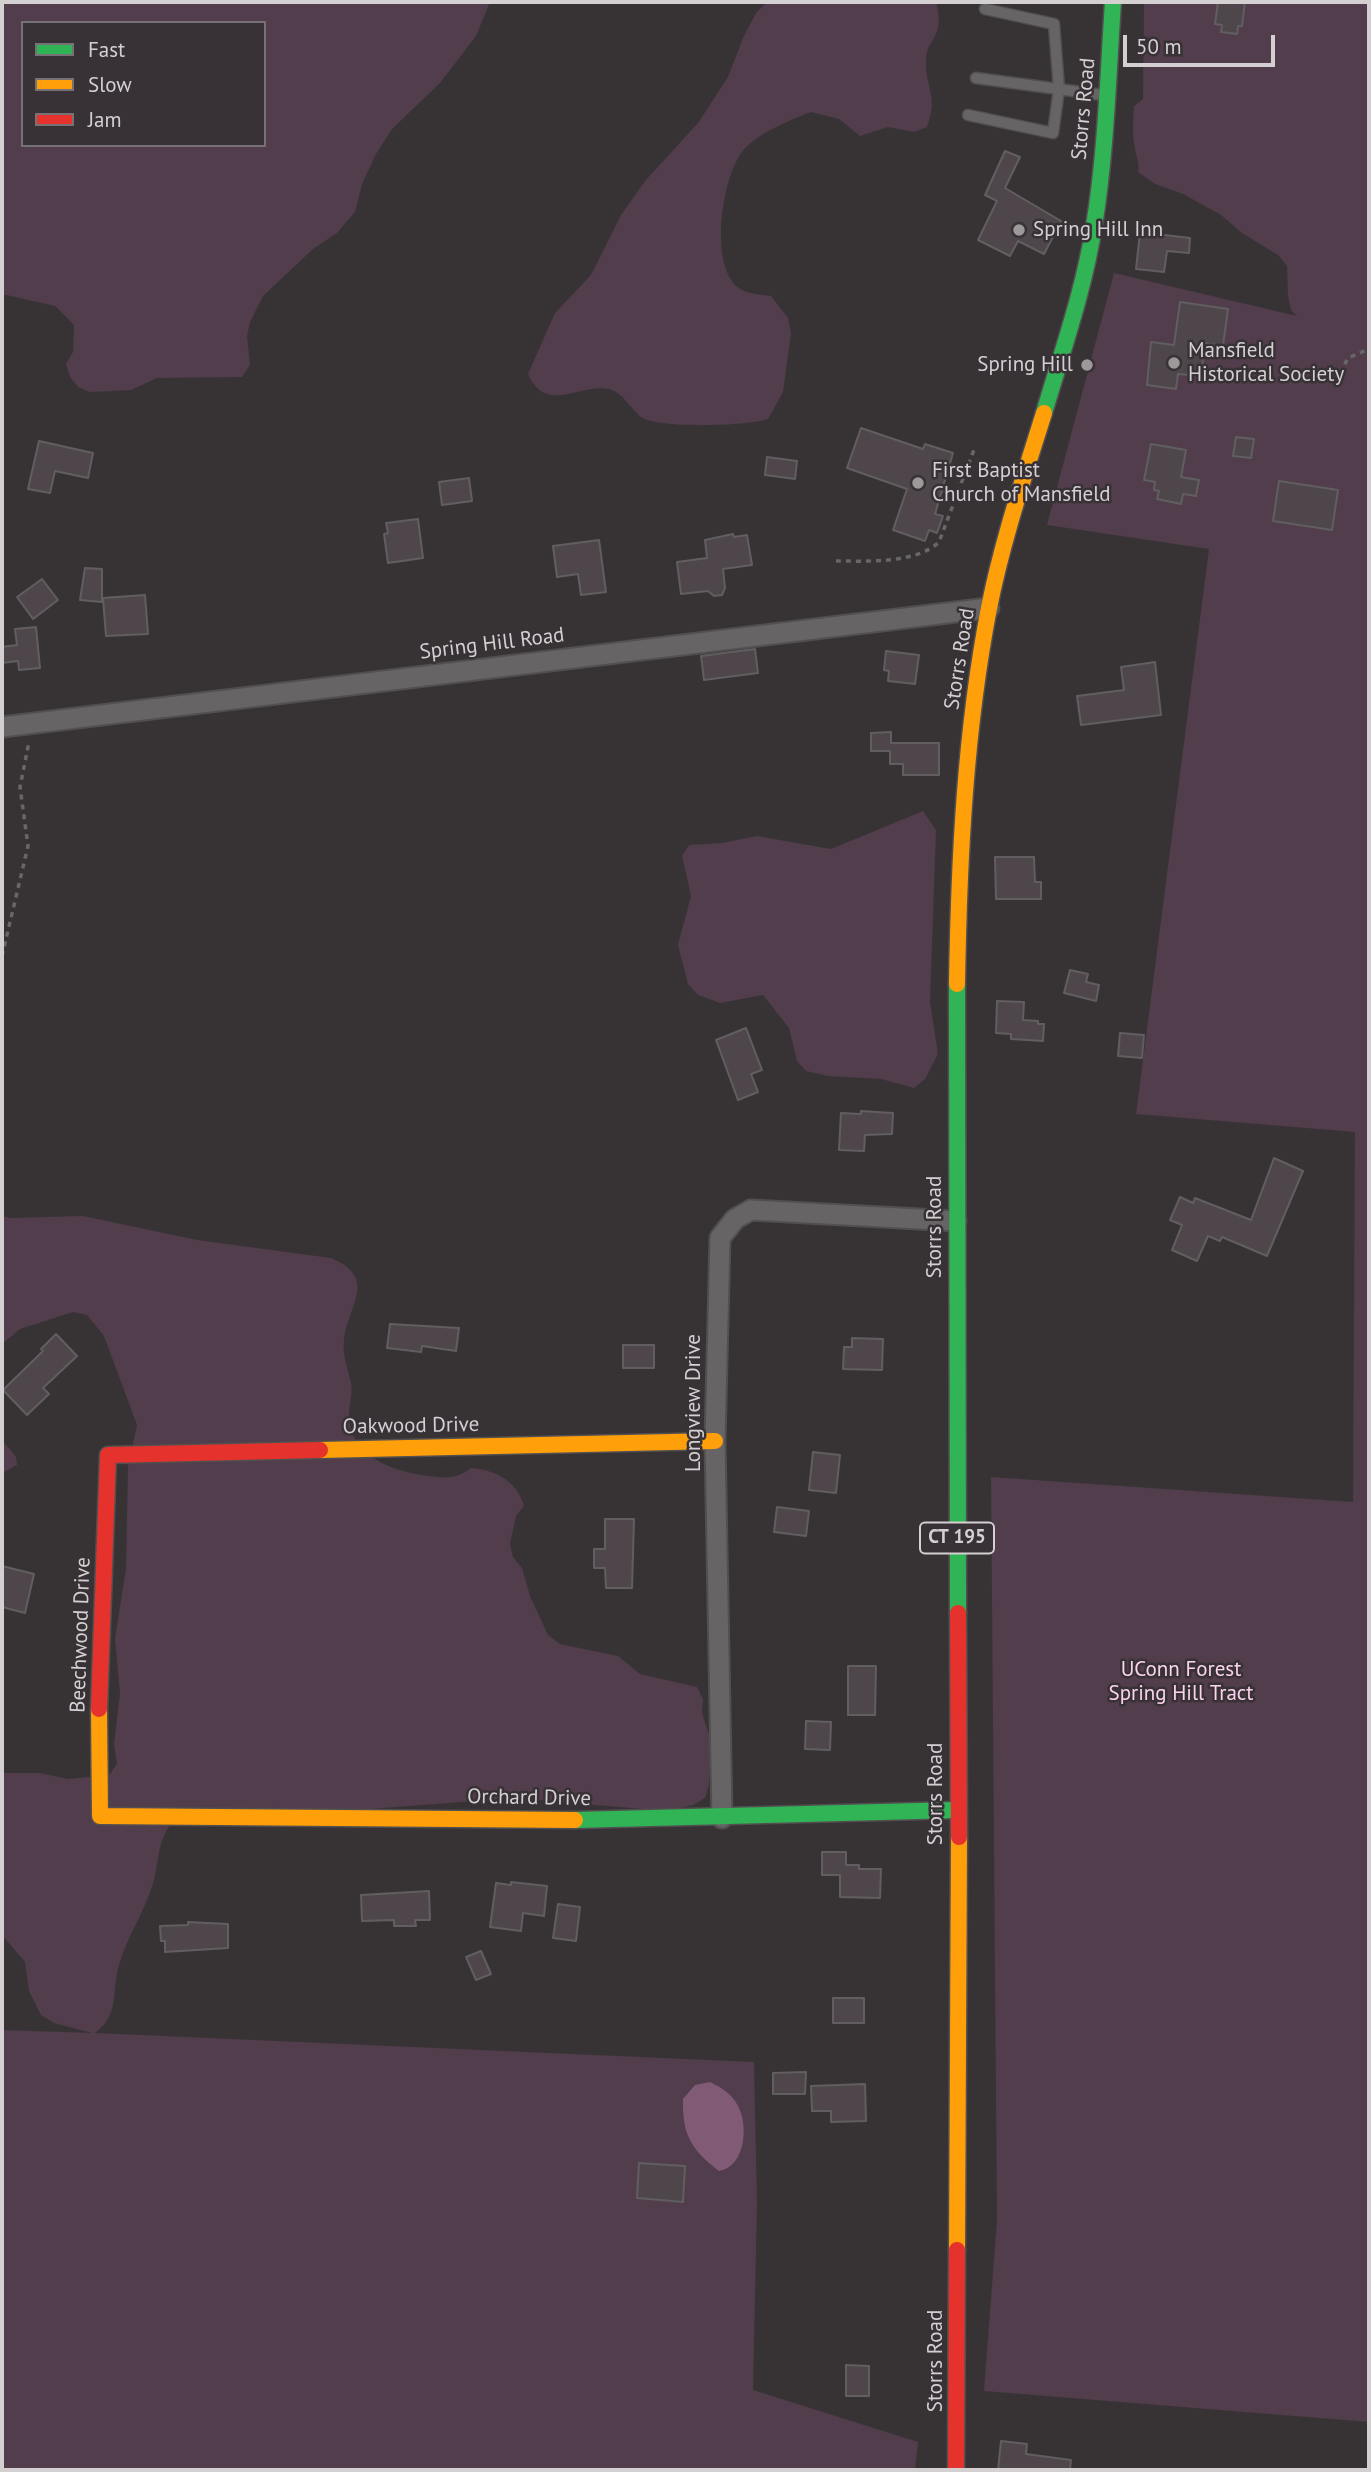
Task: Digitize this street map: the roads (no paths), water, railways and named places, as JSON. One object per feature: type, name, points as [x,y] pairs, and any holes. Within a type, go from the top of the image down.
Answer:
[{"type":"main road","name":"Storrs Road","points":[[956,2470],[956,1221],[959,852],[969,737],[989,608],[1009,525],[1073,317],[1094,227],[1113,2]]},
{"type":"main road","name":"Oakwood Drive","points":[[108,1455],[715,1441]]},
{"type":"main road","name":"Beechwood Drive","points":[[100,1816],[99,1705],[108,1455]]},
{"type":"main road","name":"Orchard Drive","points":[[100,1816],[625,1820],[957,1810]]},
{"type":"street","name":"Spring Hill Road","points":[[2,727],[989,608]]},
{"type":"street","name":"Longview Drive","points":[[722,1818],[715,1441],[720,1238],[735,1219],[751,1210],[956,1221]]},
{"type":"lane","points":[[968,115],[1053,133],[1059,89],[1054,24],[985,9]]},
{"type":"lane","points":[[975,78],[1107,96]]},
{"type":"place","name":"Spring Hill Inn","points":[[1019,230]]},
{"type":"place","name":"Mansfield Historical Society","points":[[1174,363]]},
{"type":"place","name":"Spring Hill","points":[[1087,365]]},
{"type":"place","name":"First Baptist Church of Mansfield","points":[[918,483]]},
{"type":"park label","name":"UConn Forest Spring Hill Tract","points":[[1181,1682]]}]
